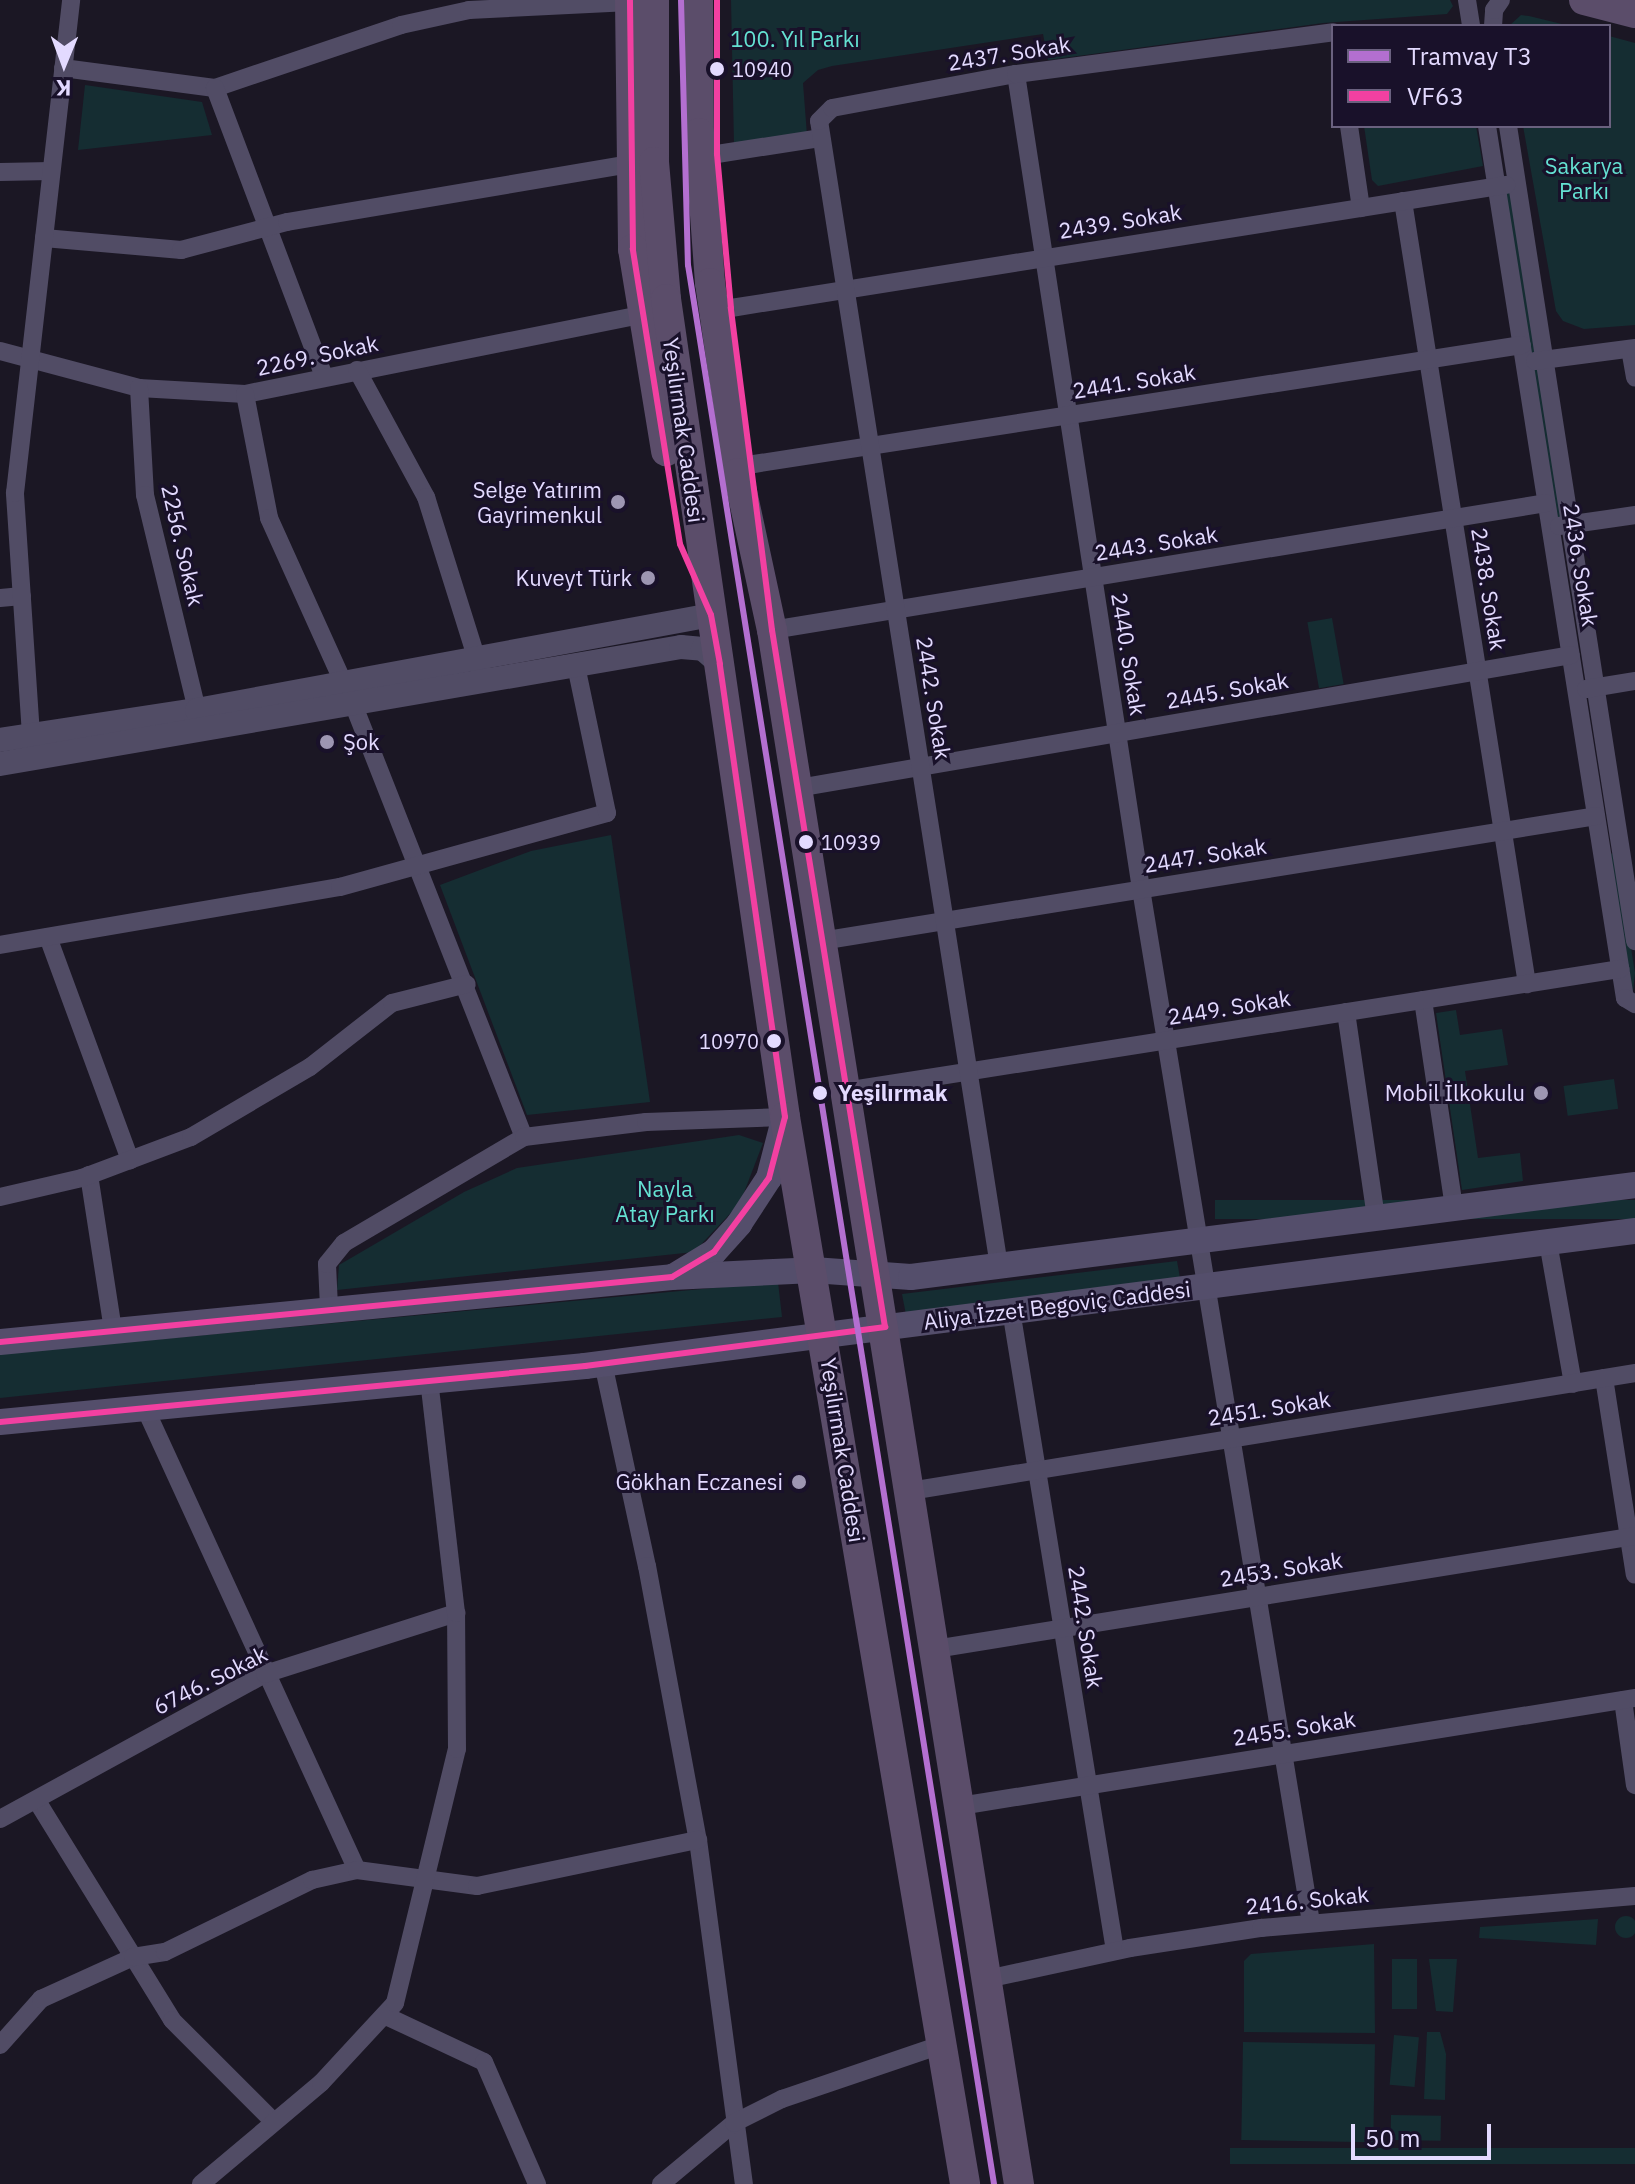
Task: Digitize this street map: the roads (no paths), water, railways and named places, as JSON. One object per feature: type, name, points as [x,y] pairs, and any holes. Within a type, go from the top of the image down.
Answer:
[{"type":"main road","points":[[698,0],[699,133],[710,283],[738,473],[772,630],[798,788],[1019,2184]]},
{"type":"main road","points":[[717,0],[717,154],[731,308],[754,464],[772,630]]},
{"type":"main road","points":[[638,1],[629,164],[633,249],[680,544],[711,615]]},
{"type":"main road","name":"Yeşilırmak Caddesi","points":[[638,1],[658,238],[785,1117],[965,2184]]},
{"type":"main road","points":[[1592,1],[1635,13]]},
{"type":"main road","points":[[672,1277],[714,1252],[739,1224],[769,1178],[785,1117]]},
{"type":"main road","name":"Aliya İzzet Begoviç Caddesi","points":[[0,1342],[329,1307],[672,1277],[813,1270],[876,1276],[999,1266],[1635,1185]]},
{"type":"main road","name":"Aliya İzzet Begoviç Caddesi","points":[[0,1422],[603,1363],[1635,1231]]},
{"type":"street","points":[[31,735],[15,493],[71,0]]},
{"type":"street","points":[[1467,0],[1471,24]]},
{"type":"street","points":[[1493,24],[1494,10],[1501,0]]},
{"type":"street","points":[[63,68],[215,88],[401,25],[469,10],[638,1]]},
{"type":"street","name":"2437. Sokak","points":[[820,138],[819,121],[832,108],[1016,74],[1331,32]]},
{"type":"street","name":"2440. Sokak","points":[[1016,74],[1116,733],[1207,1286]]},
{"type":"street","points":[[215,88],[270,227],[324,377]]},
{"type":"street","points":[[1349,128],[1361,208]]},
{"type":"street","name":"2436. Sokak","points":[[1487,128],[1620,969],[1626,1001],[1635,1004]]},
{"type":"street","name":"2436. Sokak","points":[[1508,128],[1595,688],[1628,846],[1635,941]]},
{"type":"street","points":[[717,154],[820,138]]},
{"type":"street","name":"2442. Sokak","points":[[820,138],[999,1266]]},
{"type":"street","points":[[44,238],[181,250],[270,227],[629,164]]},
{"type":"street","points":[[0,172],[51,171]]},
{"type":"street","name":"2439. Sokak","points":[[731,308],[1517,183]]},
{"type":"street","name":"2438. Sokak","points":[[1403,201],[1527,984]]},
{"type":"street","name":"2269. Sokak","points":[[0,351],[31,356],[139,388],[245,394],[644,314]]},
{"type":"street","points":[[1633,349],[1635,378]]},
{"type":"street","name":"2441. Sokak","points":[[754,464],[1428,360],[1523,354],[1544,360],[1633,349]]},
{"type":"street","points":[[357,370],[426,497],[483,683]]},
{"type":"street","name":"2256. Sokak","points":[[139,388],[145,495],[197,710]]},
{"type":"street","points":[[245,394],[269,518],[349,695],[467,984],[524,1137]]},
{"type":"street","name":"2443. Sokak","points":[[772,630],[1546,503]]},
{"type":"street","points":[[1550,527],[1635,515]]},
{"type":"street","points":[[0,598],[22,596]]},
{"type":"street","points":[[0,764],[349,695],[478,659],[711,615]]},
{"type":"street","points":[[0,740],[197,710],[483,683],[681,647],[703,649],[720,664]]},
{"type":"street","name":"2445. Sokak","points":[[798,788],[1571,655]]},
{"type":"street","points":[[0,945],[340,887],[416,863],[607,813],[576,666]]},
{"type":"street","points":[[1576,690],[1635,681]]},
{"type":"street","name":"2447. Sokak","points":[[821,941],[1596,816]]},
{"type":"street","points":[[1601,850],[1628,846]]},
{"type":"street","points":[[48,937],[130,1160]]},
{"type":"street","name":"2449. Sokak","points":[[845,1091],[1620,969]]},
{"type":"street","points":[[0,1197],[89,1175],[191,1137],[310,1067],[392,1003],[467,984]]},
{"type":"street","points":[[1423,1000],[1454,1208]]},
{"type":"street","points":[[1346,1012],[1376,1218]]},
{"type":"street","points":[[329,1307],[327,1264],[344,1243],[524,1137],[646,1122],[785,1117]]},
{"type":"street","points":[[89,1175],[113,1330]]},
{"type":"street","points":[[1548,1242],[1573,1384]]},
{"type":"street","points":[[1207,1286],[1311,1923]]},
{"type":"street","name":"2442. Sokak","points":[[1011,1310],[1115,1951]]},
{"type":"street","points":[[603,1363],[647,1566],[698,1840],[744,2184]]},
{"type":"street","name":"2451. Sokak","points":[[910,1491],[1635,1373]]},
{"type":"street","points":[[1604,1378],[1632,1537],[1635,1575]]},
{"type":"street","points":[[201,2184],[348,2058],[395,2003],[457,1749],[456,1613],[429,1381]]},
{"type":"street","points":[[145,1408],[357,1870]]},
{"type":"street","name":"2453. Sokak","points":[[935,1649],[1632,1537]]},
{"type":"street","name":"6746. Sokak","points":[[0,1819],[265,1674],[456,1613]]},
{"type":"street","points":[[1629,1699],[1635,1785]]},
{"type":"street","name":"2455. Sokak","points":[[960,1806],[1629,1699]]},
{"type":"street","points":[[37,1801],[172,2020],[274,2122]]},
{"type":"street","points":[[0,2045],[41,1999],[133,1957],[165,1952],[312,1880],[357,1870],[477,1886],[698,1840]]},
{"type":"street","name":"2416. Sokak","points":[[987,1979],[1115,1951],[1311,1923],[1635,1896]]},
{"type":"street","points":[[386,2016],[484,2062],[537,2184]]},
{"type":"street","points":[[661,2184],[734,2123],[853,2072],[941,2045]]},
{"type":"tram line","name":"T3","points":[[681,0],[688,265],[994,2184]]},
{"type":"place","name":"10940","points":[[717,69]]},
{"type":"place","name":"Selge Yatırım Gayrimenkul","points":[[618,502]]},
{"type":"place","name":"Kuveyt Türk","points":[[648,578]]},
{"type":"place","name":"Şok","points":[[327,742]]},
{"type":"place","name":"10939","points":[[806,842]]},
{"type":"place","name":"10970","points":[[774,1041]]},
{"type":"place","name":"Yeşilırmak","points":[[820,1093]]},
{"type":"place","name":"Mobil İlkokulu","points":[[1541,1093]]},
{"type":"place","name":"Gökhan Eczanesi","points":[[799,1482]]},
{"type":"park label","name":"100. Yıl Parkı","points":[[795,39]]},
{"type":"park label","name":"Sakarya Parkı","points":[[1584,178]]},
{"type":"park label","name":"Nayla Atay Parkı","points":[[665,1200]]}]
